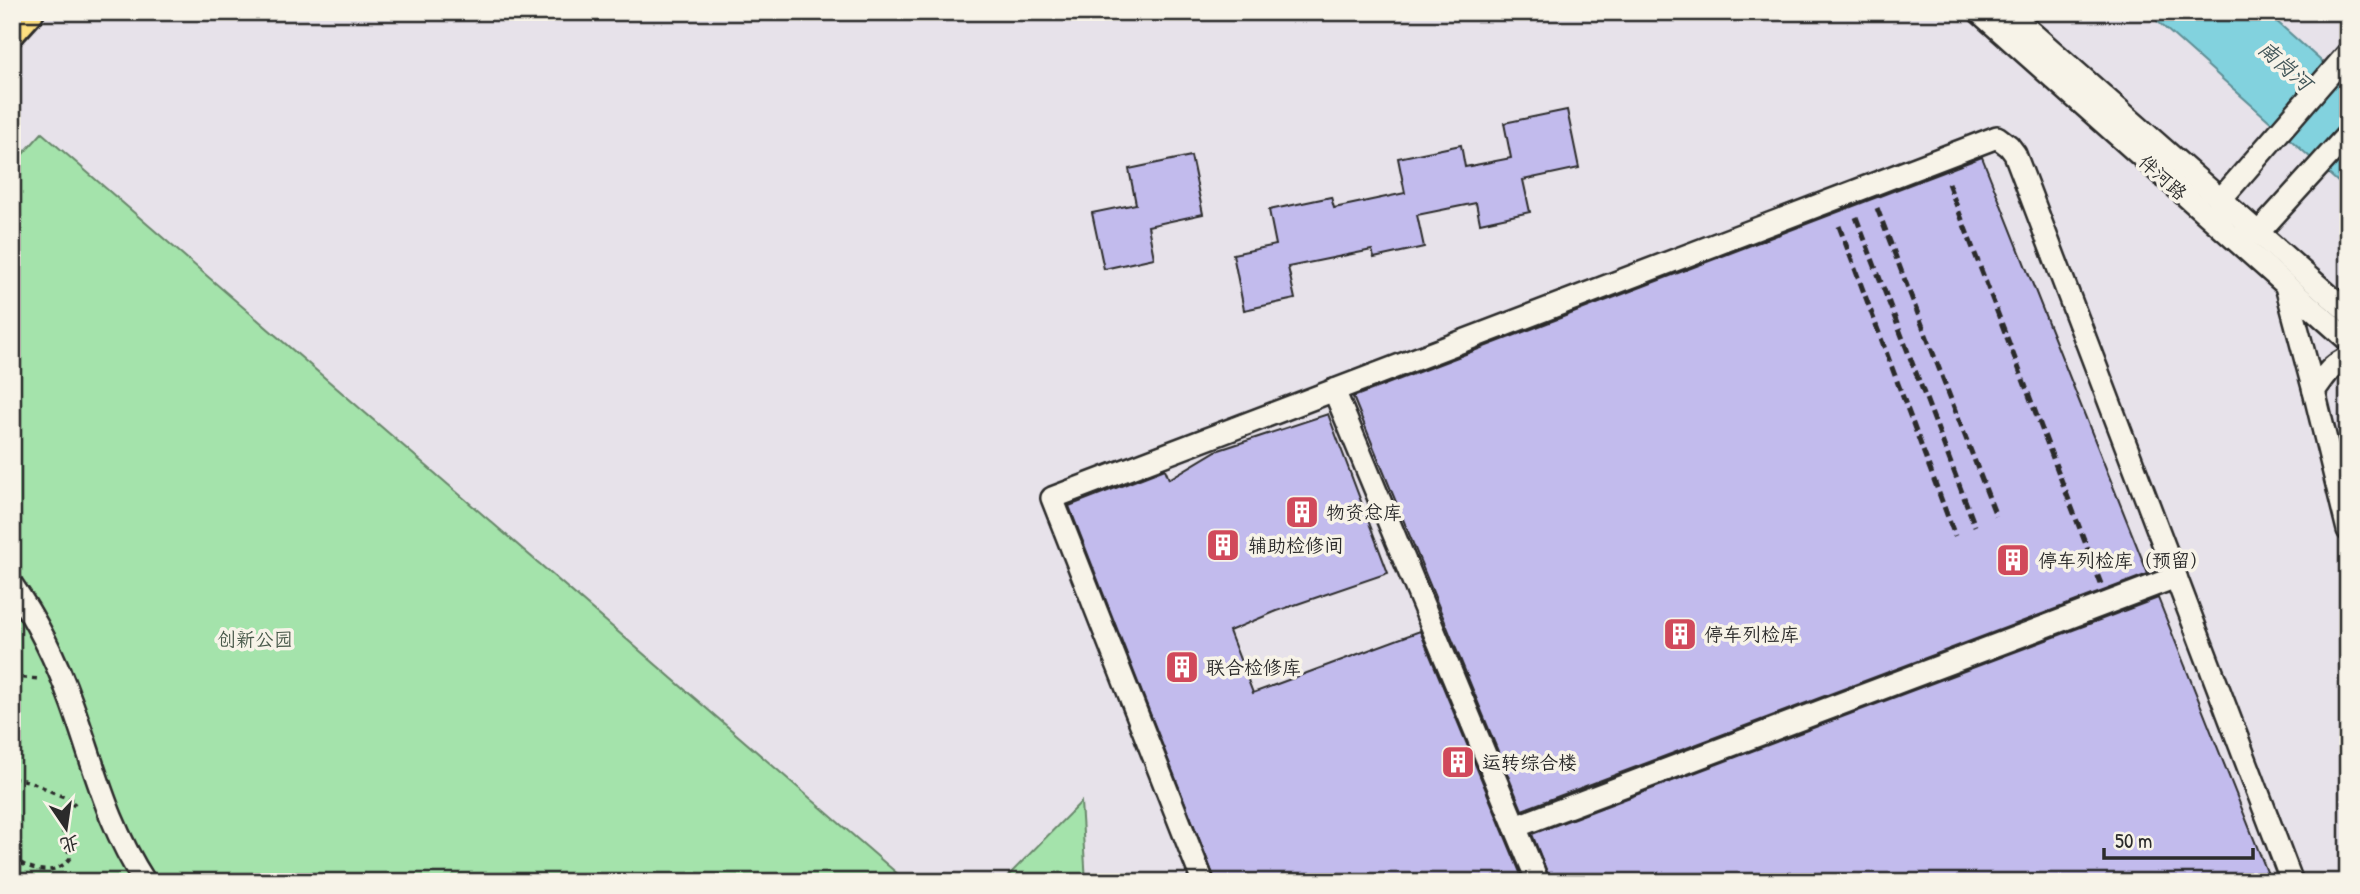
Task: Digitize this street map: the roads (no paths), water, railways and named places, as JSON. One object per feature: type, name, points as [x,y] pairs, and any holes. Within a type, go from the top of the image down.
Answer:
[{"type":"main road","points":[[12,32],[30,12]]},
{"type":"street","name":"伴河路","points":[[1979,12],[2348,340]]},
{"type":"street","name":"伴河路","points":[[2008,12],[2348,312]]},
{"type":"street","points":[[2348,53],[2220,201],[2224,232],[2258,233],[2348,134]]},
{"type":"street","points":[[1203,882],[1052,498],[1997,137],[2015,154],[2292,882]]},
{"type":"street","points":[[2286,286],[2348,530]]},
{"type":"street","points":[[2314,391],[2328,370],[2348,358]]},
{"type":"street","points":[[1334,390],[1538,882]]},
{"type":"street","points":[[1516,827],[2176,577]]},
{"type":"street","points":[[12,585],[41,630],[61,678],[103,799],[125,852],[145,882]]},
{"type":"water","name":"南岗河","points":[[2147,12],[2266,12],[2348,85],[2348,191]]},
{"type":"railway","points":[[1948,183],[2101,584]]},
{"type":"railway","points":[[1877,208],[1996,516]]},
{"type":"railway","points":[[1856,217],[1975,526]]},
{"type":"railway","points":[[1839,226],[1955,536]]},
{"type":"place","name":"物资总库","points":[[1302,512]]},
{"type":"place","name":"辅助检修间","points":[[1223,545]]},
{"type":"place","name":"停车列检库（预留）","points":[[2013,560]]},
{"type":"place","name":"停车列检库","points":[[1680,634]]},
{"type":"place","name":"联合检修库","points":[[1182,667]]},
{"type":"place","name":"运转综合楼","points":[[1458,762]]},
{"type":"park label","name":"创新公园","points":[[255,639]]}]
